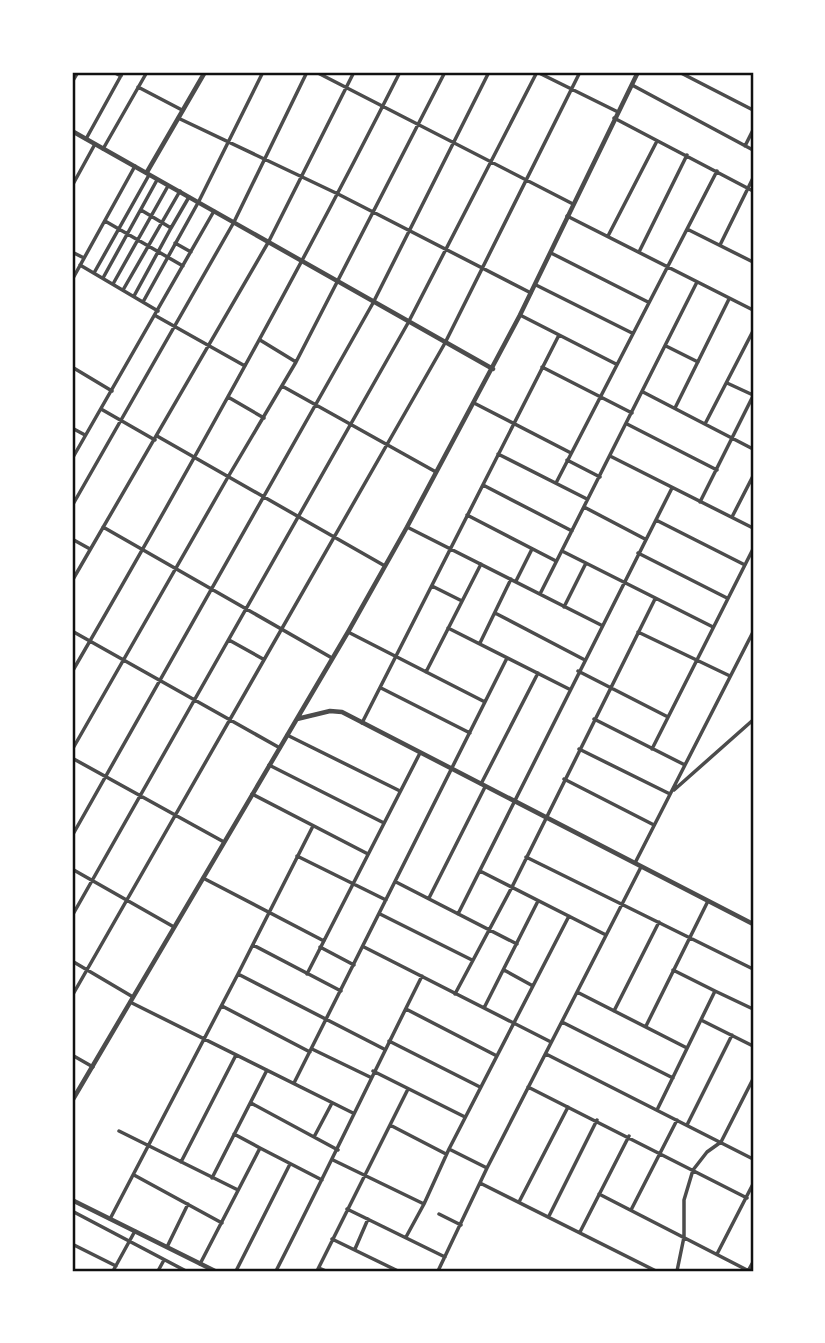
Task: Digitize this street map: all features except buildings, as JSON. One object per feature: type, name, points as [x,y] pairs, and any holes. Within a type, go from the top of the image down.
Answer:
[{"type":"street","points":[[72,82],[78,72]]},
{"type":"street","points":[[86,139],[122,74],[113,72]]},
{"type":"street","points":[[103,149],[146,72]]},
{"type":"street","points":[[94,273],[205,72]]},
{"type":"street","points":[[143,302],[199,201],[263,72]]},
{"type":"street","points":[[72,506],[234,222],[307,72]]},
{"type":"street","points":[[316,72],[573,204]]},
{"type":"street","points":[[72,581],[269,241],[355,72]]},
{"type":"street","points":[[72,671],[303,262],[400,72]]},
{"type":"street","points":[[72,750],[296,362],[445,72]]},
{"type":"street","points":[[72,836],[158,680],[317,406],[373,303],[489,72]]},
{"type":"street","points":[[72,916],[408,323],[537,72],[618,112]]},
{"type":"street","points":[[72,996],[445,343],[580,72]]},
{"type":"street","points":[[72,1101],[407,527],[536,285],[638,72]]},
{"type":"street","points":[[679,72],[753,110]]},
{"type":"street","points":[[632,85],[753,150]]},
{"type":"street","points":[[138,87],[182,110]]},
{"type":"street","points":[[178,118],[338,194],[531,293]]},
{"type":"street","points":[[614,118],[751,189]]},
{"type":"street","points":[[746,146],[753,130]]},
{"type":"street","points":[[72,131],[493,369]]},
{"type":"street","points":[[608,236],[657,141]]},
{"type":"street","points":[[72,186],[95,144]]},
{"type":"street","points":[[639,252],[687,155]]},
{"type":"street","points":[[72,280],[135,166]]},
{"type":"street","points":[[556,483],[717,171]]},
{"type":"street","points":[[103,278],[159,178]]},
{"type":"street","points":[[720,245],[751,189],[753,178]]},
{"type":"street","points":[[113,284],[169,184]]},
{"type":"street","points":[[123,290],[180,191]]},
{"type":"street","points":[[134,297],[190,196]]},
{"type":"street","points":[[141,210],[172,228]]},
{"type":"street","points":[[72,459],[214,211]]},
{"type":"street","points":[[567,216],[753,310]]},
{"type":"street","points":[[105,221],[183,266]]},
{"type":"street","points":[[687,229],[753,262]]},
{"type":"street","points":[[175,243],[191,252]]},
{"type":"street","points":[[72,252],[84,258]]},
{"type":"street","points":[[551,253],[648,302]]},
{"type":"street","points":[[80,265],[158,311]]},
{"type":"street","points":[[119,275],[129,281]]},
{"type":"street","points":[[540,594],[697,282]]},
{"type":"street","points":[[536,285],[632,333]]},
{"type":"street","points":[[675,408],[729,299]]},
{"type":"street","points":[[520,315],[616,364]]},
{"type":"street","points":[[156,316],[245,366]]},
{"type":"street","points":[[705,424],[753,331]]},
{"type":"street","points":[[362,723],[559,335]]},
{"type":"street","points":[[260,340],[296,362]]},
{"type":"street","points":[[666,346],[698,362]]},
{"type":"street","points":[[72,367],[112,391]]},
{"type":"street","points":[[542,367],[632,413]]},
{"type":"street","points":[[700,502],[753,396],[727,383]]},
{"type":"street","points":[[282,386],[437,472]]},
{"type":"street","points":[[643,392],[753,449]]},
{"type":"street","points":[[228,397],[264,418]]},
{"type":"street","points":[[474,403],[571,453]]},
{"type":"street","points":[[101,409],[194,457],[385,566]]},
{"type":"street","points":[[627,424],[717,470]]},
{"type":"street","points":[[72,428],[86,436]]},
{"type":"street","points":[[498,454],[588,499]]},
{"type":"street","points":[[610,456],[753,528]]},
{"type":"street","points":[[567,460],[600,477]]},
{"type":"street","points":[[732,517],[753,476]]},
{"type":"street","points":[[483,485],[572,531]]},
{"type":"street","points":[[458,914],[622,582],[672,488]]},
{"type":"street","points":[[584,508],[645,539]]},
{"type":"street","points":[[467,516],[556,562]]},
{"type":"street","points":[[655,520],[745,565]]},
{"type":"street","points":[[103,527],[332,658]]},
{"type":"street","points":[[407,527],[601,625]]},
{"type":"street","points":[[72,539],[90,549]]},
{"type":"street","points":[[652,749],[753,548]]},
{"type":"street","points":[[479,644],[532,549]]},
{"type":"street","points":[[562,551],[713,627]]},
{"type":"street","points":[[638,553],[728,598]]},
{"type":"street","points":[[426,672],[481,564]]},
{"type":"street","points":[[564,607],[586,564]]},
{"type":"street","points":[[432,586],[461,601]]},
{"type":"street","points":[[455,994],[512,887],[655,599]]},
{"type":"street","points":[[495,613],[584,659]]},
{"type":"street","points":[[448,628],[569,689]]},
{"type":"street","points":[[72,631],[279,748]]},
{"type":"street","points":[[348,632],[485,702]]},
{"type":"street","points":[[638,632],[730,676]]},
{"type":"street","points":[[634,864],[753,632]]},
{"type":"street","points":[[229,640],[263,659]]},
{"type":"street","points":[[294,1083],[507,658]]},
{"type":"street","points":[[578,671],[668,717]]},
{"type":"street","points":[[429,899],[538,673]]},
{"type":"street","points":[[380,688],[470,733]]},
{"type":"street","points":[[297,719],[337,711],[753,924]]},
{"type":"street","points":[[594,719],[685,765]]},
{"type":"street","points":[[670,794],[753,720]]},
{"type":"street","points":[[287,735],[400,791]]},
{"type":"street","points":[[579,749],[670,794]]},
{"type":"street","points":[[307,974],[420,753]]},
{"type":"street","points":[[72,758],[224,842]]},
{"type":"street","points":[[270,765],[384,823]]},
{"type":"street","points":[[564,779],[654,825]]},
{"type":"street","points":[[252,794],[368,854]]},
{"type":"street","points":[[110,1219],[313,826]]},
{"type":"street","points":[[297,856],[386,900]]},
{"type":"street","points":[[526,856],[753,970]]},
{"type":"street","points":[[438,1271],[487,1168],[641,867]]},
{"type":"street","points":[[72,869],[174,927]]},
{"type":"street","points":[[480,871],[606,935]]},
{"type":"street","points":[[204,878],[324,941]]},
{"type":"street","points":[[396,882],[517,944]]},
{"type":"street","points":[[484,1008],[538,901]]},
{"type":"street","points":[[646,1026],[708,901]]},
{"type":"street","points":[[380,914],[472,960]]},
{"type":"street","points":[[406,1237],[569,916]]},
{"type":"street","points":[[614,1011],[659,922]]},
{"type":"street","points":[[253,945],[341,991]]},
{"type":"street","points":[[320,947],[354,965]]},
{"type":"street","points":[[363,947],[551,1042]]},
{"type":"street","points":[[72,961],[132,999],[204,1039],[353,1114]]},
{"type":"street","points":[[504,970],[533,986]]},
{"type":"street","points":[[673,970],[753,1009]]},
{"type":"street","points":[[238,974],[384,1049]]},
{"type":"street","points":[[276,1271],[422,976]]},
{"type":"street","points":[[657,1110],[715,990]]},
{"type":"street","points":[[577,992],[687,1048]]},
{"type":"street","points":[[222,1006],[370,1077]]},
{"type":"street","points":[[406,1009],[497,1056]]},
{"type":"street","points":[[701,1020],[753,1046]]},
{"type":"street","points":[[562,1021],[673,1078]]},
{"type":"street","points":[[687,1125],[732,1035]]},
{"type":"street","points":[[389,1041],[480,1087]]},
{"type":"street","points":[[545,1054],[753,1159]]},
{"type":"street","points":[[72,1055],[93,1067]]},
{"type":"street","points":[[181,1163],[236,1055]]},
{"type":"street","points":[[212,1178],[267,1070]]},
{"type":"street","points":[[373,1071],[465,1117]]},
{"type":"street","points":[[677,1271],[684,1237],[684,1200],[693,1170],[707,1152],[721,1142],[753,1081]]},
{"type":"street","points":[[528,1087],[747,1198]]},
{"type":"street","points":[[326,1271],[318,1269],[408,1089]]},
{"type":"street","points":[[250,1103],[338,1150]]},
{"type":"street","points":[[314,1137],[332,1103]]},
{"type":"street","points":[[519,1202],[568,1106]]},
{"type":"street","points":[[549,1216],[597,1120]]},
{"type":"street","points":[[631,1210],[677,1120]]},
{"type":"street","points":[[390,1125],[446,1154]]},
{"type":"street","points":[[119,1131],[238,1191]]},
{"type":"street","points":[[234,1134],[322,1180]]},
{"type":"street","points":[[580,1232],[629,1136]]},
{"type":"street","points":[[200,1264],[260,1148]]},
{"type":"street","points":[[449,1149],[487,1168]]},
{"type":"street","points":[[332,1160],[424,1204]]},
{"type":"street","points":[[236,1271],[290,1164]]},
{"type":"street","points":[[134,1175],[222,1223]]},
{"type":"street","points":[[480,1183],[656,1271]]},
{"type":"street","points":[[717,1254],[753,1185]]},
{"type":"street","points":[[599,1194],[749,1271],[753,1262]]},
{"type":"street","points":[[72,1200],[215,1271]]},
{"type":"street","points":[[167,1247],[188,1204]]},
{"type":"street","points":[[347,1209],[445,1257]]},
{"type":"street","points":[[72,1211],[186,1271]]},
{"type":"street","points":[[439,1214],[461,1225]]},
{"type":"street","points":[[355,1250],[368,1219]]},
{"type":"street","points":[[114,1271],[135,1231]]},
{"type":"street","points":[[332,1240],[398,1271]]},
{"type":"street","points":[[72,1244],[116,1266]]},
{"type":"street","points":[[159,1271],[164,1260]]}]
